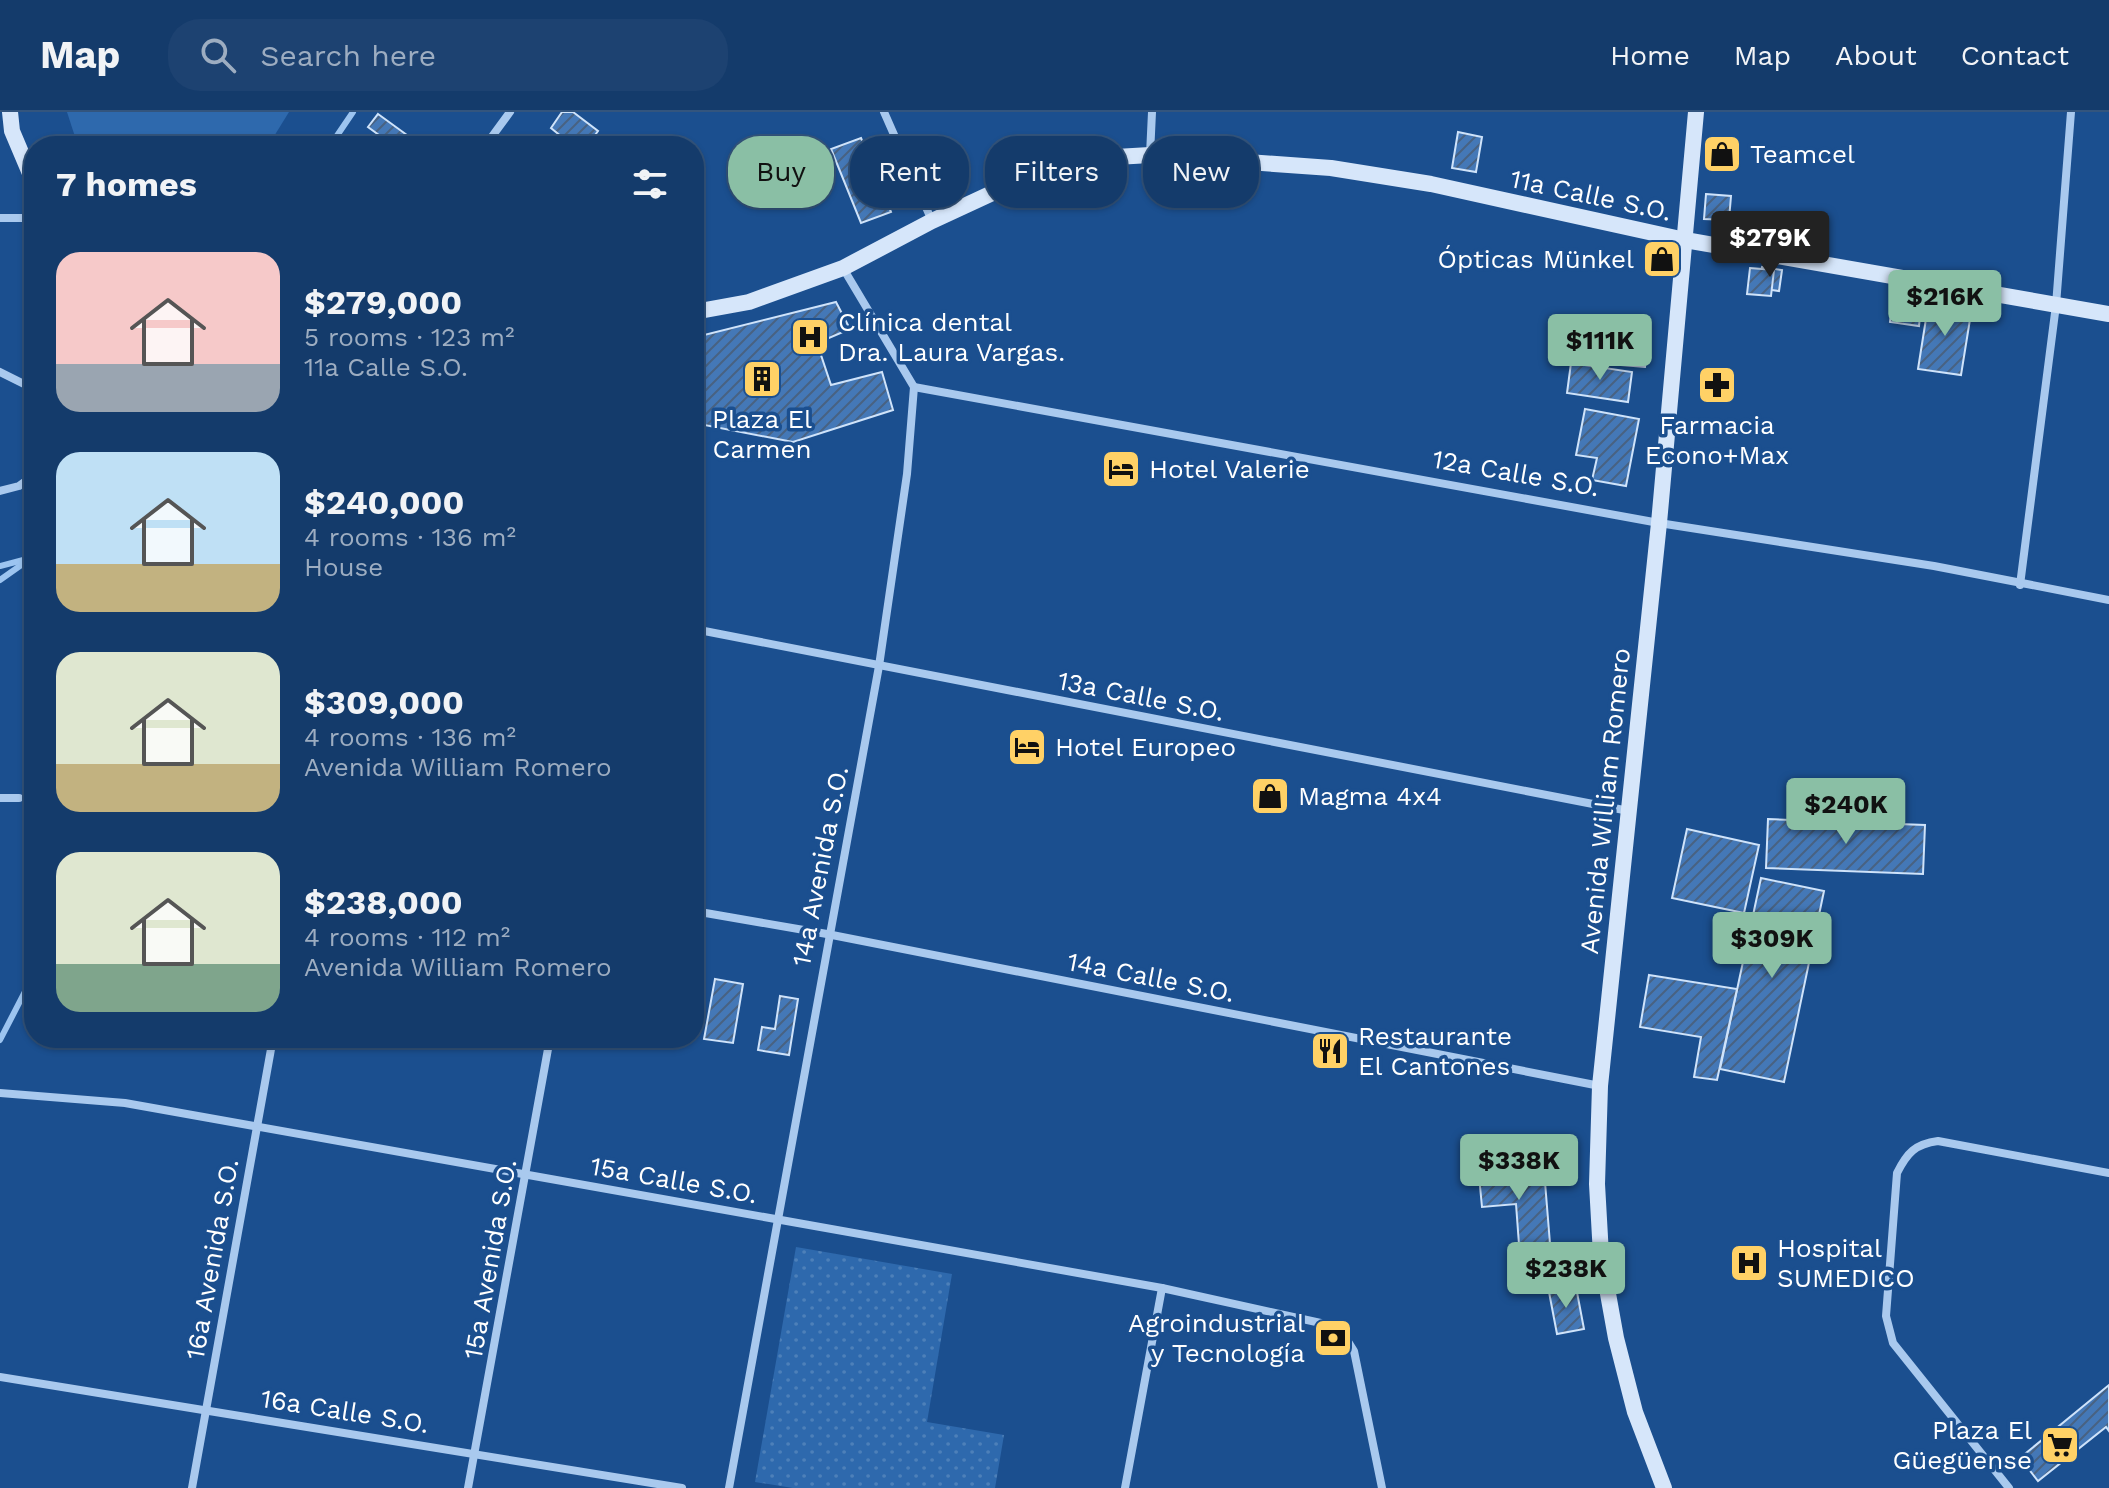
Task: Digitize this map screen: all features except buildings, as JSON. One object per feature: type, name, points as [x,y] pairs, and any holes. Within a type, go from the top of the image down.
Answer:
[{"type":"street","points":[[10,112],[12,131],[24,159]]},
{"type":"street","points":[[492,136],[510,112]]},
{"type":"street","points":[[884,112],[932,221]]},
{"type":"street","points":[[1151,136],[1152,112]]},
{"type":"street","name":"Avenida William Romero","points":[[1664,1488],[1635,1412],[1601,1255],[1597,1184],[1600,1086],[1659,523],[1696,112]]},
{"type":"street","points":[[2020,585],[2056,305],[2071,112]]},
{"type":"street","name":"11a Calle S.O.","points":[[843,268],[932,221],[1029,176],[1099,158],[1143,155]]},
{"type":"street","name":"11a Calle S.O.","points":[[1259,163],[1331,168],[1431,184],[1685,240],[2109,314]]},
{"type":"street","points":[[0,218],[24,218]]},
{"type":"street","points":[[704,310],[749,302],[843,268],[914,387]]},
{"type":"street","points":[[0,372],[24,384]]},
{"type":"street","name":"12a Calle S.O.","points":[[914,387],[1659,523],[1934,566],[2109,600]]},
{"type":"street","name":"14a Avenida S.O.","points":[[729,1488],[827,934],[879,666],[907,474],[914,387]]},
{"type":"street","points":[[0,491],[24,482]]},
{"type":"street","name":"13a Calle S.O.","points":[[704,631],[1629,811]]},
{"type":"street","points":[[0,798],[19,798]]},
{"type":"street","name":"14a Calle S.O.","points":[[704,913],[827,934],[1600,1086]]},
{"type":"street","name":"16a Avenida S.O.","points":[[192,1488],[271,1048]]},
{"type":"street","name":"15a Avenida S.O.","points":[[468,1488],[548,1048]]},
{"type":"street","name":"15a Calle S.O.","points":[[0,1093],[125,1103],[1162,1288],[1339,1327],[1354,1351],[1382,1488]]},
{"type":"street","points":[[2009,1488],[1893,1343],[1886,1316],[1897,1173],[1907,1153],[1923,1143],[1938,1141],[2109,1173]]},
{"type":"street","points":[[1125,1488],[1162,1288]]},
{"type":"street","name":"16a Calle S.O.","points":[[0,1377],[682,1488]]},
{"type":"shaded area","points":[[67,112],[289,112],[274,136],[75,136]]},
{"type":"shaded area","points":[[796,1247],[952,1274],[927,1422],[1004,1435],[995,1488],[793,1488],[755,1482]]},
{"type":"waterway","points":[[337,136],[353,112]]},
{"type":"waterway","points":[[0,566],[24,560]]},
{"type":"waterway","points":[[0,580],[24,563]]},
{"type":"waterway","points":[[0,1040],[24,993]]},
{"type":"place","name":"Teamcel","points":[[1722,154]]},
{"type":"place","name":"Ópticas Münkel","points":[[1662,259]]},
{"type":"place","name":"Clínica dental Dra. Laura Vargas.","points":[[810,337]]},
{"type":"place","name":"Plaza El Carmen","points":[[762,379]]},
{"type":"place","name":"Farmacia Econo+Max","points":[[1717,385]]},
{"type":"place","name":"Hotel Valerie","points":[[1121,469]]},
{"type":"place","name":"Hotel Europeo","points":[[1027,747]]},
{"type":"place","name":"Magma 4x4","points":[[1270,796]]},
{"type":"place","name":"Restaurante El Cantones","points":[[1330,1051]]},
{"type":"place","name":"Hospital SUMEDICO","points":[[1749,1263]]},
{"type":"place","name":"Agroindustrial y Tecnología","points":[[1333,1338]]},
{"type":"place","name":"Plaza El Güegüense","points":[[2060,1445]]}]
